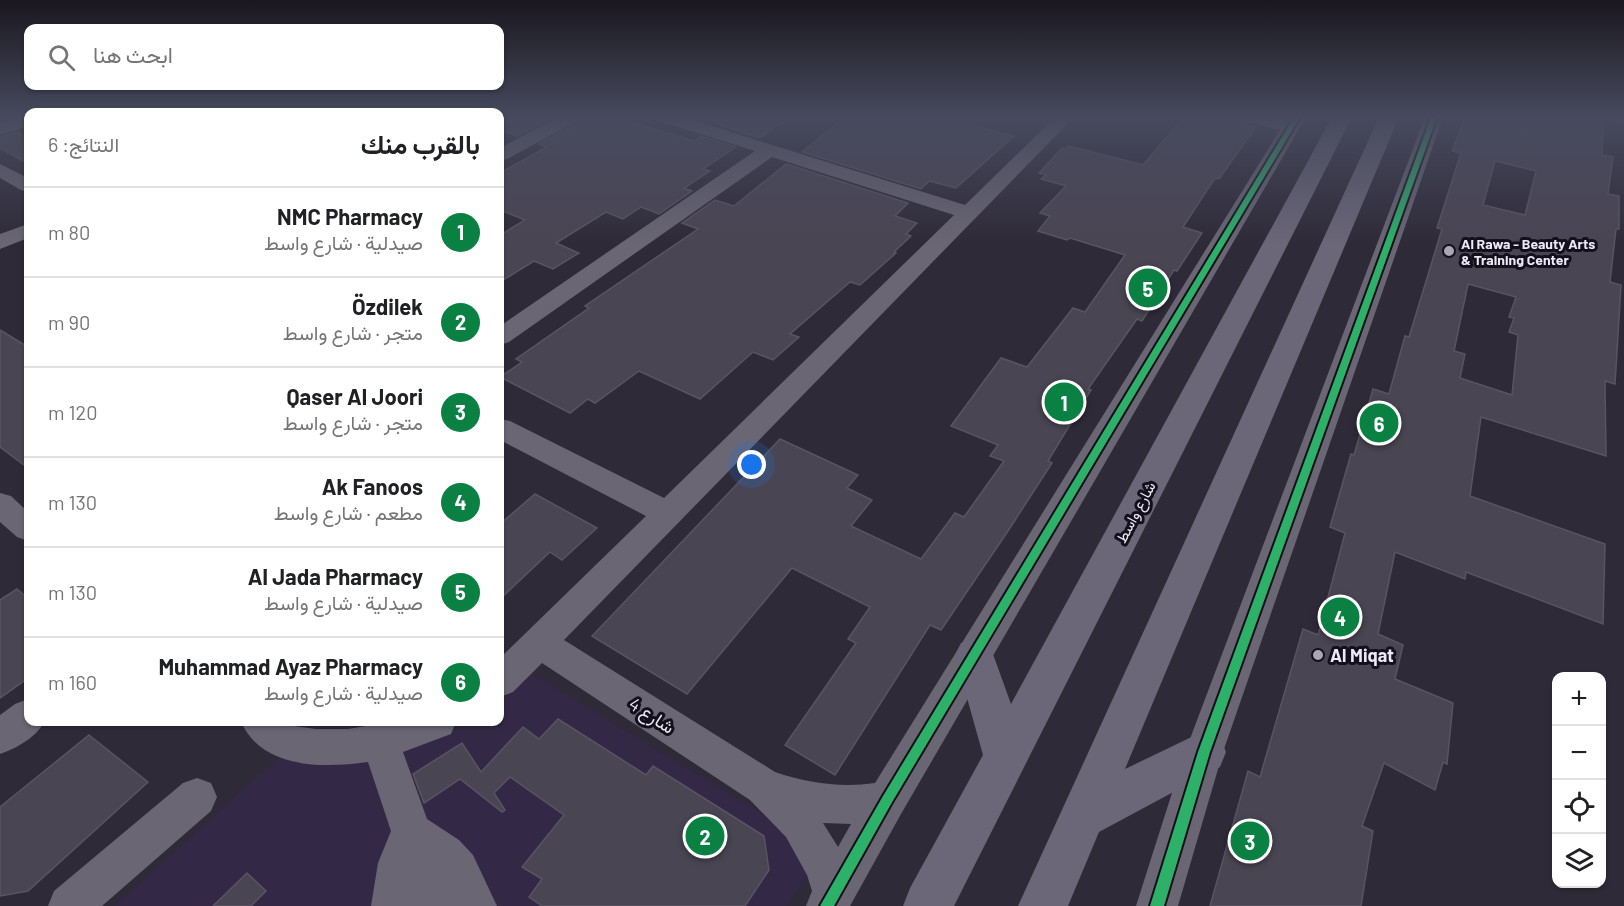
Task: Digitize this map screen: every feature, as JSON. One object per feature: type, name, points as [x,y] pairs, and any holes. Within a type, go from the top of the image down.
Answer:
[{"type":"main road","name":"شارع واسط","points":[[928,906],[1317,159]]},
{"type":"main road","points":[[1043,906],[1341,185],[1349,159]]},
{"type":"main road","points":[[1341,185],[1359,159]]},
{"type":"main road","points":[[975,655],[1006,758]]},
{"type":"main road","points":[[1082,816],[1204,752]]},
{"type":"street","points":[[504,334],[756,159]]},
{"type":"street","points":[[799,159],[967,212]]},
{"type":"street","points":[[504,677],[669,514],[1018,159]]},
{"type":"street","points":[[831,900],[887,800],[1271,159]]},
{"type":"street","points":[[1157,906],[1204,752],[1419,159]]},
{"type":"street","points":[[0,170],[24,184]]},
{"type":"street","points":[[0,242],[24,232]]},
{"type":"street","points":[[504,430],[669,514]]},
{"type":"street","points":[[0,504],[24,525]]},
{"type":"street","name":"شارع 4","points":[[540,643],[764,787],[822,805],[844,806],[887,800]]},
{"type":"street","points":[[0,737],[24,719]]},
{"type":"street","points":[[265,726],[286,742],[316,747],[348,747],[381,742],[427,726]]},
{"type":"street","points":[[381,742],[426,875],[433,906]]},
{"type":"street","name":"شارع 4","points":[[764,787],[804,830],[826,867],[831,900]]},
{"type":"street","points":[[69,906],[197,797]]},
{"type":"street","points":[[392,906],[399,863],[411,832]]},
{"type":"street","points":[[411,832],[441,850],[465,877],[476,906]]},
{"type":"shaded area","points":[[527,671],[824,852],[786,906],[115,906],[285,752],[355,765],[460,726],[504,726],[504,692]]},
{"type":"building","points":[[525,159],[718,159],[703,169],[710,171],[684,188],[692,191],[659,214],[641,207],[623,219],[606,212],[556,243],[579,253],[553,269],[534,261],[504,280],[504,233],[525,220],[504,212],[504,171]]},
{"type":"building","points":[[825,159],[988,159],[956,188],[929,181],[921,189]]},
{"type":"building","points":[[1052,159],[1121,159],[1143,165],[1148,159],[1233,159],[1219,179],[1215,178],[1183,227],[1202,233],[1177,271],[1174,270],[1142,321],[1137,319],[1088,389],[1091,390],[1048,461],[1052,463],[1008,531],[941,630],[930,625],[835,775],[785,745],[856,643],[848,639],[870,607],[792,568],[687,694],[592,636],[780,439],[858,475],[847,488],[872,500],[851,526],[921,559],[955,513],[964,517],[1004,461],[990,456],[998,445],[951,426],[1001,358],[1027,367],[1073,308],[1085,312],[1125,255],[1038,231],[1050,216],[1040,213],[1066,186],[1041,179],[1046,175],[1039,173]]},
{"type":"building","points":[[1459,159],[1613,159],[1608,194],[1619,196],[1619,229],[1616,229],[1610,282],[1621,285],[1615,384],[1605,381],[1606,456],[1481,417],[1470,496],[1605,544],[1603,624],[1466,572],[1465,579],[1395,552],[1378,634],[1403,645],[1395,679],[1453,703],[1447,764],[1443,762],[1435,790],[1384,763],[1362,826],[1373,831],[1361,906],[1210,906],[1248,771],[1260,777],[1303,629],[1318,635],[1345,533],[1330,527],[1351,454],[1354,455],[1373,389],[1389,394],[1405,336],[1409,337],[1442,229],[1437,228]],"holes":[[[1495,161],[1536,171],[1525,215],[1483,205]],[[1468,284],[1516,297],[1509,317],[1514,318],[1509,332],[1518,335],[1512,395],[1460,378],[1465,354],[1454,351]]]},
{"type":"building","points":[[786,164],[908,203],[895,216],[917,223],[906,234],[911,236],[894,252],[896,253],[860,285],[850,282],[790,334],[799,337],[773,360],[753,352],[700,399],[639,371],[595,403],[588,399],[570,413],[504,379],[504,374],[522,362],[516,359],[589,308],[585,306],[698,229],[682,223],[715,200],[734,206]]},
{"type":"building","points":[[0,330],[24,345],[24,465],[0,447]]},
{"type":"building","points":[[535,494],[597,528],[562,560],[550,552],[504,595],[504,521]]},
{"type":"building","points":[[17,589],[24,595],[24,681],[0,698],[0,600]]},
{"type":"building","points":[[558,719],[646,775],[653,766],[764,836],[769,870],[745,906],[542,906],[529,897],[542,879],[522,867],[564,815],[510,777],[494,793],[505,810],[502,812],[460,779],[424,803],[413,774],[462,743],[481,772],[523,727],[539,739]]},
{"type":"building","points":[[89,735],[148,782],[28,891],[0,896],[0,807]]},
{"type":"building","points":[[247,873],[266,891],[251,906],[213,906]]},
{"type":"cycle path","points":[[827,906],[887,800],[1272,159]]},
{"type":"cycle path","points":[[1157,906],[1204,752],[1419,159]]},
{"type":"place","name":"Al Rawa - Beauty Arts & Training Center","points":[[1449,251]]},
{"type":"place","name":"Al Jada Pharmacy","points":[[1148,288]]},
{"type":"place","name":"NMC Pharmacy","points":[[1064,402]]},
{"type":"place","name":"Muhammad Ayaz Pharmacy","points":[[1379,423]]},
{"type":"place","name":"Ak Fanoos","points":[[1340,617]]},
{"type":"place","name":"Al Miqat","points":[[1318,655]]},
{"type":"place","name":"Özdilek","points":[[705,836]]},
{"type":"place","name":"Qaser Al Joori","points":[[1250,841]]}]
